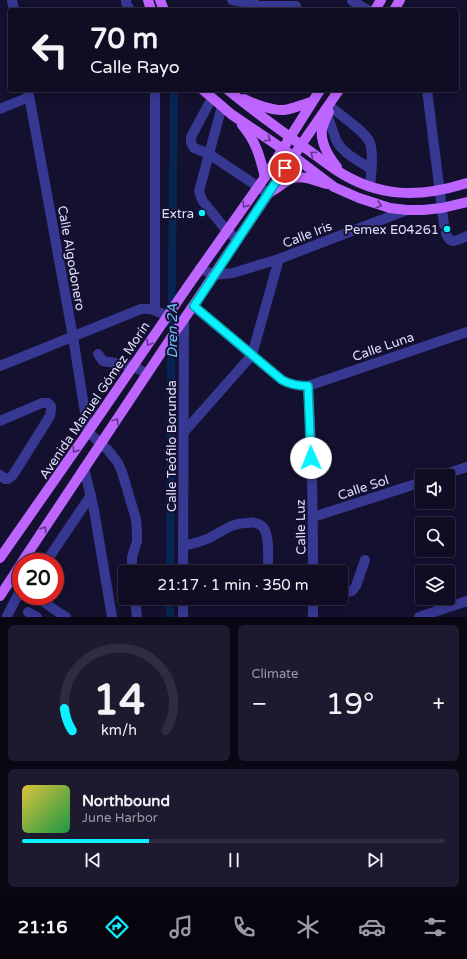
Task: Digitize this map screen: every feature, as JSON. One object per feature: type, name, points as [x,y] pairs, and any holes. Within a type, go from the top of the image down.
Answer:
[{"type":"main road","points":[[206,92],[231,114],[247,131],[253,140],[265,177]]},
{"type":"main road","points":[[230,92],[247,100],[284,110],[311,102]]},
{"type":"main road","points":[[230,92],[263,118],[342,173],[370,187],[389,192],[408,194],[425,193],[467,183]]},
{"type":"main road","name":"Avenida Manuel Gómez Morín","points":[[0,558],[200,268],[265,177],[318,92]]},
{"type":"main road","points":[[337,93],[322,131],[322,139],[330,158],[342,173]]},
{"type":"main road","points":[[29,553],[156,360],[337,93]]},
{"type":"main road","points":[[231,114],[293,156],[334,187]]},
{"type":"main road","points":[[269,194],[291,179],[298,177],[334,187],[359,198],[390,208],[423,210],[442,208],[467,202]]},
{"type":"main road","points":[[1,594],[12,578]]},
{"type":"street","points":[[232,0],[258,5],[296,6]]},
{"type":"street","points":[[352,1],[364,8]]},
{"type":"street","points":[[154,92],[155,310]]},
{"type":"street","points":[[427,92],[445,229],[448,238],[452,241],[456,241],[467,236]]},
{"type":"street","points":[[0,109],[28,94]]},
{"type":"street","name":"Calle Algodonero","points":[[28,94],[73,337],[88,432]]},
{"type":"street","points":[[212,98],[190,138],[191,143],[194,148],[209,154],[269,194]]},
{"type":"street","points":[[222,106],[199,191],[202,200],[227,231],[238,240]]},
{"type":"street","points":[[329,111],[336,137],[341,147],[352,157],[371,169]]},
{"type":"street","points":[[329,111],[360,130],[370,142],[370,187]]},
{"type":"street","name":"Calle Iris","points":[[214,275],[233,273],[279,259],[407,210]]},
{"type":"street","points":[[184,432],[252,355],[279,259]]},
{"type":"street","points":[[200,268],[214,275]]},
{"type":"street","points":[[194,306],[282,380],[298,386],[308,386]]},
{"type":"street","points":[[0,366],[141,309],[148,308],[169,314]]},
{"type":"street","name":"Calle Teófilo Borunda","points":[[183,565],[184,320]]},
{"type":"street","name":"Calle Luna","points":[[308,386],[467,332]]},
{"type":"street","points":[[98,354],[105,362],[133,366],[147,374]]},
{"type":"street","name":"Calle Luz","points":[[308,386],[313,517],[313,565]]},
{"type":"street","points":[[0,421],[42,403],[48,403],[51,406],[50,416],[13,475],[4,477]]},
{"type":"street","points":[[88,432],[114,456],[122,472],[136,519],[137,541],[132,557],[132,565]]},
{"type":"street","points":[[455,471],[467,467]]},
{"type":"street","points":[[84,468],[112,617]]},
{"type":"street","name":"Calle Sol","points":[[313,517],[415,484]]},
{"type":"street","points":[[52,553],[90,496]]},
{"type":"street","points":[[183,546],[206,539],[233,525],[254,522],[262,526],[266,533],[268,542],[268,565]]},
{"type":"street","points":[[348,592],[352,591],[356,586],[365,560]]},
{"type":"street","points":[[419,617],[467,601]]},
{"type":"street","points":[[5,615],[12,604]]},
{"type":"street","points":[[136,605],[137,617]]},
{"type":"street","points":[[183,605],[183,617]]},
{"type":"street","points":[[313,617],[315,605]]},
{"type":"street","points":[[51,613],[66,617]]},
{"type":"waterway","name":"Dren 2A","points":[[170,565],[174,92]]},
{"type":"waterway","name":"Dren 2A","points":[[170,605],[170,617]]},
{"type":"place","name":"Extra","points":[[202,213]]},
{"type":"place","name":"Pemex E04261","points":[[447,229]]},
{"type":"route","points":[[285,168],[194,306],[282,380],[298,386],[308,386],[311,458]]}]
